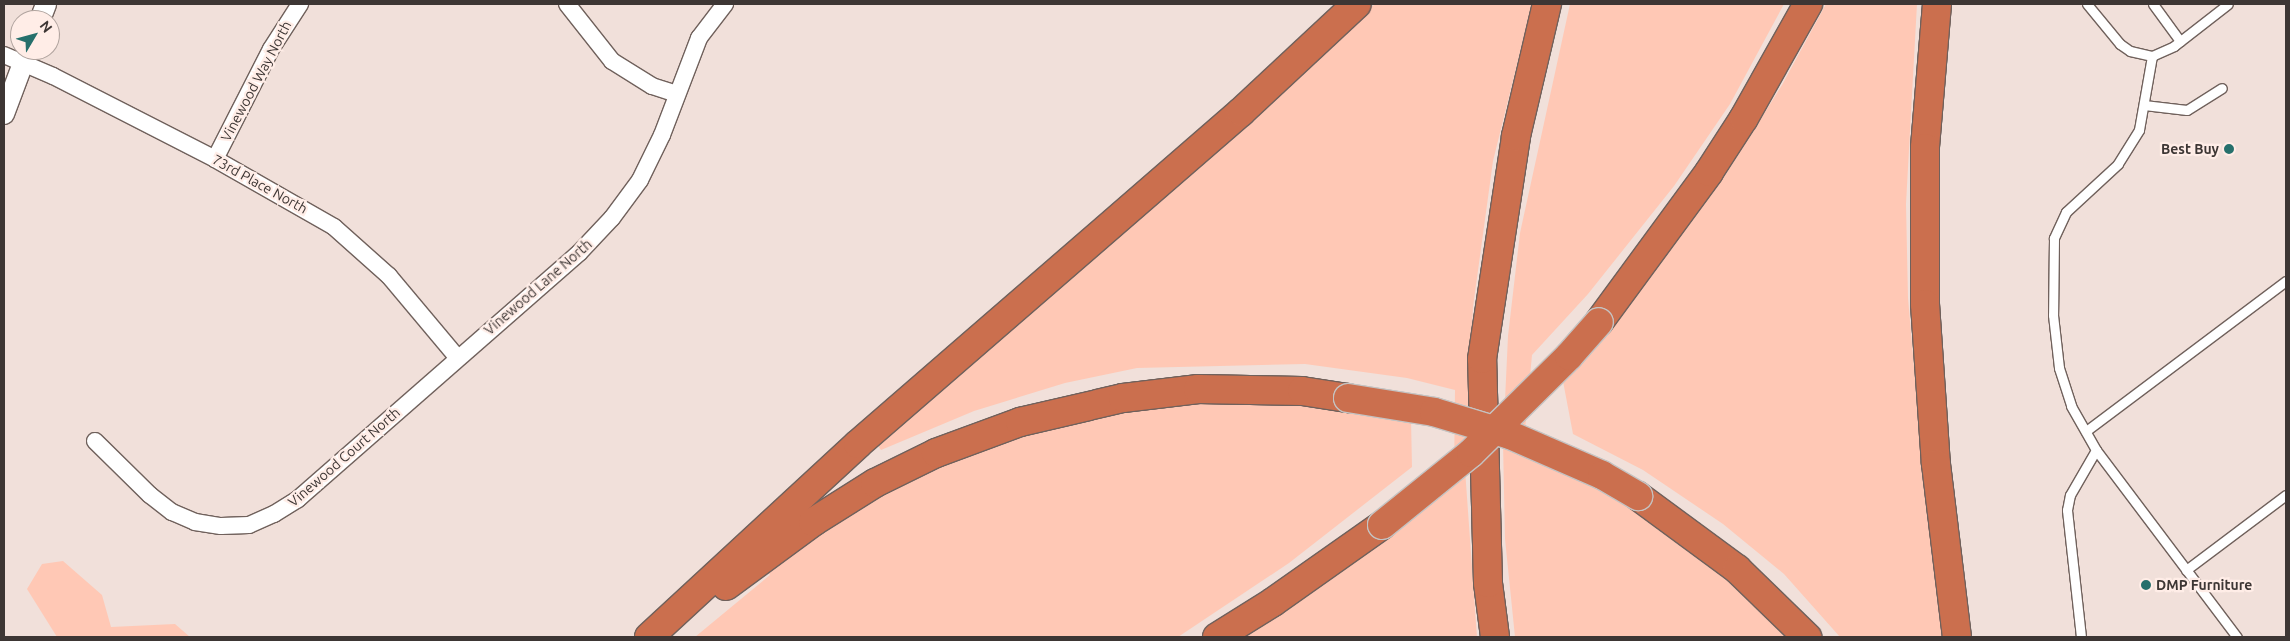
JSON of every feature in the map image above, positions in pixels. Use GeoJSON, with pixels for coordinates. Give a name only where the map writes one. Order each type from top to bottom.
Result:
{"type":"FeatureCollection","features":[{"type":"Feature","properties":{"kind":"highway"},"geometry":{"type":"LineString","coordinates":[[649,637],[858,444],[1241,112],[1357,4]]}},
{"type":"Feature","properties":{"kind":"highway"},"geometry":{"type":"LineString","coordinates":[[1495,637],[1488,583],[1482,359],[1514,144],[1548,4]]}},
{"type":"Feature","properties":{"kind":"highway"},"geometry":{"type":"LineString","coordinates":[[1217,637],[1273,602],[1382,524],[1471,453],[1599,322],[1709,172],[1744,118],[1808,4]]}},
{"type":"Feature","properties":{"kind":"highway"},"geometry":{"type":"LineString","coordinates":[[1937,4],[1925,148],[1925,304],[1935,455],[1957,637]]}},
{"type":"Feature","properties":{"kind":"highway"},"geometry":{"type":"LineString","coordinates":[[656,637],[842,503],[908,465],[992,431],[1084,406],[1198,390],[1302,391],[1434,412],[1510,435],[1602,475],[1638,496],[1737,568],[1807,637]]}},
{"type":"Feature","properties":{"kind":"street","name":"Vinewood Way North"},"geometry":{"type":"LineString","coordinates":[[215,159],[271,49],[300,4]]}},
{"type":"Feature","properties":{"kind":"street"},"geometry":{"type":"LineString","coordinates":[[567,4],[612,61],[652,86],[676,94]]}},
{"type":"Feature","properties":{"kind":"street","name":"Vinewood Lane North"},"geometry":{"type":"LineString","coordinates":[[457,357],[579,253],[612,218],[640,180],[662,135],[676,94],[699,38],[725,4]]}},
{"type":"Feature","properties":{"kind":"street"},"geometry":{"type":"LineString","coordinates":[[4,114],[25,60]]}},
{"type":"Feature","properties":{"kind":"street","name":"73rd Place North"},"geometry":{"type":"LineString","coordinates":[[32,60],[215,159],[334,227],[389,276],[457,357]]}},
{"type":"Feature","properties":{"kind":"street","name":"Vinewood Court North"},"geometry":{"type":"LineString","coordinates":[[95,441],[150,495],[172,512],[195,522],[249,525],[274,514],[298,499],[457,357]]}},
{"type":"Feature","properties":{"kind":"lane"},"geometry":{"type":"LineString","coordinates":[[2087,4],[2120,44],[2130,51],[2152,56],[2180,41],[2228,4]]}},
{"type":"Feature","properties":{"kind":"lane"},"geometry":{"type":"LineString","coordinates":[[2153,4],[2180,41]]}},
{"type":"Feature","properties":{"kind":"lane"},"geometry":{"type":"LineString","coordinates":[[2152,56],[2138,130],[2118,164],[2066,212],[2054,238],[2053,315],[2059,368],[2071,406],[2096,450],[2237,637]]}},
{"type":"Feature","properties":{"kind":"lane"},"geometry":{"type":"LineString","coordinates":[[2144,105],[2187,110],[2222,88]]}},
{"type":"Feature","properties":{"kind":"lane"},"geometry":{"type":"LineString","coordinates":[[2086,431],[2286,281]]}},
{"type":"Feature","properties":{"kind":"lane"},"geometry":{"type":"LineString","coordinates":[[2081,637],[2067,510],[2070,495],[2096,450]]}},
{"type":"Feature","properties":{"kind":"lane"},"geometry":{"type":"LineString","coordinates":[[2186,570],[2286,495]]}},
{"type":"Feature","properties":{"kind":"shaded area"},"geometry":{"type":"Polygon","coordinates":[[[1375,4],[1532,4],[1493,161],[1473,307],[1465,469],[1477,637],[1240,637],[1454,477],[1455,390],[1407,378],[1305,364],[1137,368],[1065,383],[974,411],[881,450],[876,443],[1375,4]]]}},
{"type":"Feature","properties":{"kind":"shaded area"},"geometry":{"type":"Polygon","coordinates":[[[1570,4],[1784,4],[1730,104],[1674,186],[1588,294],[1532,355],[1523,452],[1633,505],[1674,535],[1750,600],[1786,637],[1515,637],[1505,539],[1503,443],[1508,336],[1520,233],[1570,4]]]}},
{"type":"Feature","properties":{"kind":"shaded area"},"geometry":{"type":"Polygon","coordinates":[[[1826,4],[1917,4],[1906,204],[1908,298],[1922,459],[1944,637],[1840,637],[1784,574],[1723,524],[1643,470],[1573,434],[1562,376],[1676,239],[1726,174],[1782,85],[1826,4]]]}},
{"type":"Feature","properties":{"kind":"shaded area"},"geometry":{"type":"Polygon","coordinates":[[[1299,400],[1411,419],[1412,467],[1289,563],[1178,637],[695,637],[770,575],[766,569],[862,502],[949,459],[1038,426],[1154,405],[1299,400]]]}},
{"type":"Feature","properties":{"kind":"shaded area"},"geometry":{"type":"Polygon","coordinates":[[[63,561],[102,595],[111,627],[175,624],[190,637],[57,637],[27,589],[42,564],[63,561]]]}},
{"type":"Feature","properties":{"kind":"place","name":"Best Buy"},"geometry":{"type":"Point","coordinates":[2229,149]}},
{"type":"Feature","properties":{"kind":"place","name":"DMP Furniture"},"geometry":{"type":"Point","coordinates":[2146,585]}}]}
